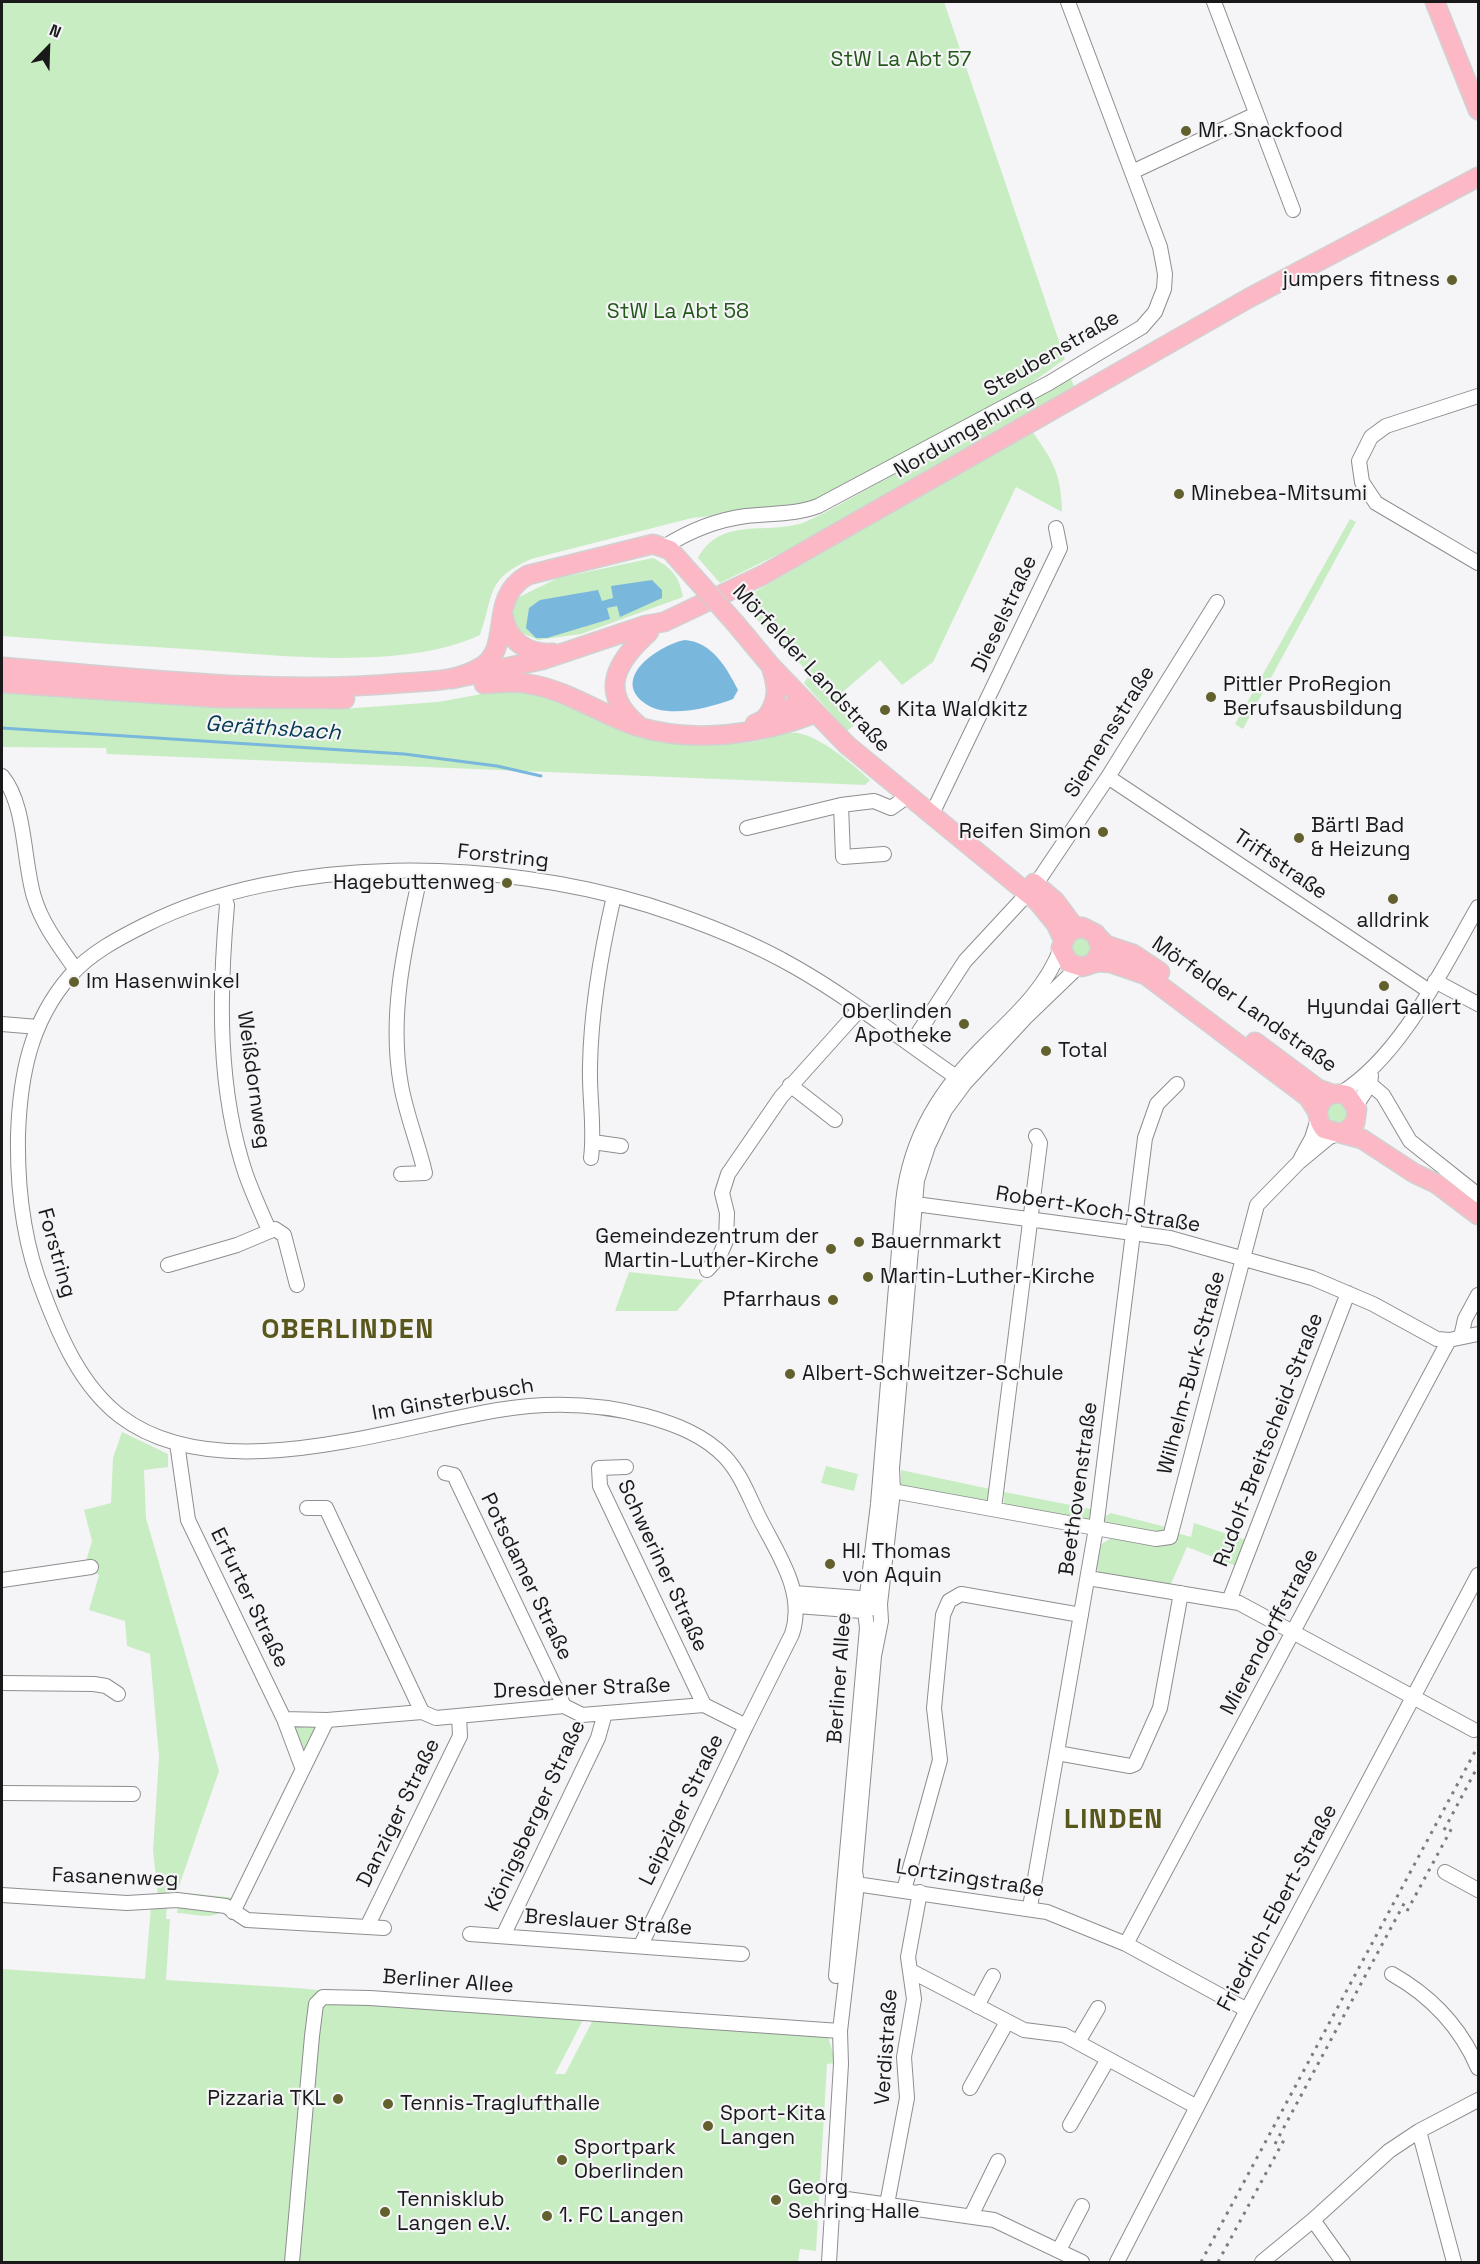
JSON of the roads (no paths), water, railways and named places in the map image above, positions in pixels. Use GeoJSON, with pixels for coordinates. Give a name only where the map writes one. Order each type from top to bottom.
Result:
{"type":"FeatureCollection","features":[{"type":"Feature","properties":{"kind":"main road"},"geometry":{"type":"LineString","coordinates":[[1435,2],[1479,110]]}},
{"type":"Feature","properties":{"kind":"main road","name":"Nordumgehung"},"geometry":{"type":"LineString","coordinates":[[452,679],[508,668],[569,652],[646,625],[664,622],[763,575],[1260,292],[1476,178]]}},
{"type":"Feature","properties":{"kind":"main road"},"geometry":{"type":"LineString","coordinates":[[2,666],[214,684],[356,687],[452,679],[480,668],[492,656],[497,644],[503,603],[514,584],[528,575],[614,555],[646,544],[664,547]]}},
{"type":"Feature","properties":{"kind":"main road","name":"Mörfelder Landstraße"},"geometry":{"type":"LineString","coordinates":[[664,547],[694,577],[770,665],[861,758],[1026,886],[1055,901],[1073,925],[1088,929],[1107,945],[1132,954],[1150,964],[1318,1089],[1352,1099],[1363,1124],[1479,1215]]}},
{"type":"Feature","properties":{"kind":"main road"},"geometry":{"type":"LineString","coordinates":[[503,603],[507,630],[522,647],[545,654],[569,652]]}},
{"type":"Feature","properties":{"kind":"main road"},"geometry":{"type":"LineString","coordinates":[[647,729],[631,719],[618,703],[615,677],[619,664],[628,651],[648,632],[664,622]]}},
{"type":"Feature","properties":{"kind":"main road"},"geometry":{"type":"LineString","coordinates":[[484,684],[573,659],[648,632]]}},
{"type":"Feature","properties":{"kind":"main road"},"geometry":{"type":"LineString","coordinates":[[764,720],[773,708],[777,697],[776,683],[770,665]]}},
{"type":"Feature","properties":{"kind":"main road"},"geometry":{"type":"LineString","coordinates":[[2,683],[217,698],[296,699],[410,695],[484,684],[517,683],[541,686],[647,729],[679,735],[769,728],[816,713]]}},
{"type":"Feature","properties":{"kind":"main road"},"geometry":{"type":"LineString","coordinates":[[726,733],[764,720],[798,704],[816,713]]}},
{"type":"Feature","properties":{"kind":"main road","name":"Mörfelder Landstraße"},"geometry":{"type":"LineString","coordinates":[[1026,886],[1051,916],[1067,962],[1086,965],[1120,965],[1146,975],[1308,1097],[1324,1129],[1362,1139],[1414,1173],[1437,1184]]}},
{"type":"Feature","properties":{"kind":"main road"},"geometry":{"type":"LineString","coordinates":[[1062,943],[1068,932],[1079,927]]}},
{"type":"Feature","properties":{"kind":"main road"},"geometry":{"type":"LineString","coordinates":[[1086,965],[1100,951],[1098,936]]}},
{"type":"Feature","properties":{"kind":"main road","name":"Mörfelder Landstraße"},"geometry":{"type":"LineString","coordinates":[[1318,1115],[1321,1101],[1337,1094]]}},
{"type":"Feature","properties":{"kind":"main road"},"geometry":{"type":"LineString","coordinates":[[1341,1133],[1353,1126],[1357,1110]]}},
{"type":"Feature","properties":{"kind":"street","name":"Steubenstraße"},"geometry":{"type":"LineString","coordinates":[[664,547],[688,532],[735,518],[789,514],[819,506],[1022,398],[1142,327],[1160,303],[1165,274],[1160,248],[1068,2]]}},
{"type":"Feature","properties":{"kind":"street"},"geometry":{"type":"LineString","coordinates":[[1214,2],[1293,210]]}},
{"type":"Feature","properties":{"kind":"street"},"geometry":{"type":"LineString","coordinates":[[1132,172],[1256,114]]}},
{"type":"Feature","properties":{"kind":"street"},"geometry":{"type":"LineString","coordinates":[[1479,396],[1386,426],[1371,437],[1359,461],[1362,482],[1377,503],[1479,562]]}},
{"type":"Feature","properties":{"kind":"street","name":"Dieselstraße"},"geometry":{"type":"LineString","coordinates":[[932,814],[1059,548],[1056,528]]}},
{"type":"Feature","properties":{"kind":"street","name":"Siemensstraße"},"geometry":{"type":"LineString","coordinates":[[911,1044],[965,962],[1008,915],[1026,886],[1108,777],[1217,602]]}},
{"type":"Feature","properties":{"kind":"street"},"geometry":{"type":"LineString","coordinates":[[2,776],[15,797],[37,907],[54,939],[76,970]]}},
{"type":"Feature","properties":{"kind":"street","name":"Triftstraße"},"geometry":{"type":"LineString","coordinates":[[1108,777],[1432,986],[1479,1004]]}},
{"type":"Feature","properties":{"kind":"street"},"geometry":{"type":"LineString","coordinates":[[747,828],[841,805],[874,801],[891,808],[908,796]]}},
{"type":"Feature","properties":{"kind":"street"},"geometry":{"type":"LineString","coordinates":[[841,805],[843,857],[884,854]]}},
{"type":"Feature","properties":{"kind":"street"},"geometry":{"type":"LineString","coordinates":[[401,1174],[425,1173],[401,1086],[397,1051],[401,967],[421,872]]}},
{"type":"Feature","properties":{"kind":"street","name":"Forstring"},"geometry":{"type":"LineString","coordinates":[[84,1377],[64,1340],[42,1289],[27,1243],[21,1210],[18,1151],[21,1083],[28,1053],[38,1027],[52,999],[76,970],[102,950],[168,914],[279,882],[328,874],[421,872],[520,879],[614,896],[674,914],[753,946],[796,967],[960,1079]]}},
{"type":"Feature","properties":{"kind":"street","name":"Weißdornweg"},"geometry":{"type":"LineString","coordinates":[[224,896],[227,905],[221,1017],[226,1071],[242,1161],[269,1230],[275,1229],[284,1235],[297,1286]]}},
{"type":"Feature","properties":{"kind":"street"},"geometry":{"type":"LineString","coordinates":[[591,1158],[593,1142],[590,1098],[592,1023],[601,958],[614,896]]}},
{"type":"Feature","properties":{"kind":"street"},"geometry":{"type":"LineString","coordinates":[[1357,1110],[1371,1078],[1432,986],[1479,907]]}},
{"type":"Feature","properties":{"kind":"street","name":"Berliner Allee"},"geometry":{"type":"LineString","coordinates":[[1002,1036],[1041,987],[1062,943]]}},
{"type":"Feature","properties":{"kind":"street","name":"Berliner Allee"},"geometry":{"type":"LineString","coordinates":[[873,1603],[892,1491],[909,1203],[909,1164],[921,1130],[936,1103],[1002,1036],[1086,965]]}},
{"type":"Feature","properties":{"kind":"street"},"geometry":{"type":"LineString","coordinates":[[707,1270],[718,1257],[727,1234],[723,1185],[747,1144],[790,1085],[860,1009]]}},
{"type":"Feature","properties":{"kind":"street"},"geometry":{"type":"LineString","coordinates":[[2,1024],[38,1027]]}},
{"type":"Feature","properties":{"kind":"street"},"geometry":{"type":"LineString","coordinates":[[1337,1094],[1371,1078]]}},
{"type":"Feature","properties":{"kind":"street"},"geometry":{"type":"LineString","coordinates":[[1371,1078],[1410,1141],[1479,1196]]}},
{"type":"Feature","properties":{"kind":"street","name":"Beethovenstraße"},"geometry":{"type":"LineString","coordinates":[[1030,1907],[1096,1528],[1149,1121],[1158,1104],[1177,1084]]}},
{"type":"Feature","properties":{"kind":"street"},"geometry":{"type":"LineString","coordinates":[[790,1085],[835,1120]]}},
{"type":"Feature","properties":{"kind":"street","name":"Wilhelm-Burk-Straße"},"geometry":{"type":"LineString","coordinates":[[1299,1162],[1312,1138],[1318,1115]]}},
{"type":"Feature","properties":{"kind":"street","name":"Wilhelm-Burk-Straße"},"geometry":{"type":"LineString","coordinates":[[1096,1528],[1156,1539],[1170,1537],[1259,1202],[1299,1162],[1341,1133]]}},
{"type":"Feature","properties":{"kind":"street"},"geometry":{"type":"LineString","coordinates":[[994,1508],[1040,1143],[1036,1136]]}},
{"type":"Feature","properties":{"kind":"street"},"geometry":{"type":"LineString","coordinates":[[593,1142],[621,1146]]}},
{"type":"Feature","properties":{"kind":"street","name":"Berliner Allee"},"geometry":{"type":"LineString","coordinates":[[829,2262],[841,2064],[840,2031],[851,1883],[855,1871],[874,1656],[881,1621],[873,1603],[887,1401],[909,1203]]}},
{"type":"Feature","properties":{"kind":"street","name":"Robert-Koch-Straße"},"geometry":{"type":"LineString","coordinates":[[909,1203],[1170,1238],[1290,1270],[1348,1293],[1429,1335],[1455,1338]]}},
{"type":"Feature","properties":{"kind":"street"},"geometry":{"type":"LineString","coordinates":[[168,1265],[237,1245],[269,1230]]}},
{"type":"Feature","properties":{"kind":"street","name":"Rudolf-Breitscheid-Straße"},"geometry":{"type":"LineString","coordinates":[[1229,1601],[1348,1293]]}},
{"type":"Feature","properties":{"kind":"street","name":"Mierendorffstraße"},"geometry":{"type":"LineString","coordinates":[[1126,1944],[1293,1632],[1479,1295]]}},
{"type":"Feature","properties":{"kind":"street"},"geometry":{"type":"LineString","coordinates":[[1455,1338],[1479,1334]]}},
{"type":"Feature","properties":{"kind":"street","name":"Im Ginsterbusch"},"geometry":{"type":"LineString","coordinates":[[84,1377],[100,1398],[123,1418],[177,1443],[230,1452],[324,1445],[496,1410],[532,1407],[592,1407],[639,1414],[693,1433],[725,1456],[738,1474],[796,1600]]}},
{"type":"Feature","properties":{"kind":"street","name":"Erfurter Straße"},"geometry":{"type":"LineString","coordinates":[[177,1443],[188,1520],[284,1719],[302,1767]]}},
{"type":"Feature","properties":{"kind":"street","name":"Schweriner Straße"},"geometry":{"type":"LineString","coordinates":[[626,1467],[599,1468],[600,1486],[704,1705]]}},
{"type":"Feature","properties":{"kind":"street","name":"Potsdamer Straße"},"geometry":{"type":"LineString","coordinates":[[445,1473],[454,1475],[564,1706]]}},
{"type":"Feature","properties":{"kind":"street"},"geometry":{"type":"LineString","coordinates":[[892,1491],[1096,1528]]}},
{"type":"Feature","properties":{"kind":"street"},"geometry":{"type":"LineString","coordinates":[[307,1508],[326,1508],[422,1712]]}},
{"type":"Feature","properties":{"kind":"street"},"geometry":{"type":"LineString","coordinates":[[2,1580],[92,1567]]}},
{"type":"Feature","properties":{"kind":"street","name":"Friedrich-Ebert-Straße"},"geometry":{"type":"LineString","coordinates":[[1117,2262],[1247,2010],[1479,1575]]}},
{"type":"Feature","properties":{"kind":"street"},"geometry":{"type":"LineString","coordinates":[[1088,1578],[1229,1601],[1293,1632],[1474,1730]]}},
{"type":"Feature","properties":{"kind":"street"},"geometry":{"type":"LineString","coordinates":[[1057,1753],[1130,1766],[1135,1764],[1160,1708],[1181,1593]]}},
{"type":"Feature","properties":{"kind":"street"},"geometry":{"type":"LineString","coordinates":[[904,1890],[940,1760],[934,1708],[943,1615],[946,1606],[953,1596],[961,1594],[1081,1615]]}},
{"type":"Feature","properties":{"kind":"street"},"geometry":{"type":"LineString","coordinates":[[704,1705],[746,1726],[792,1634],[796,1600],[873,1603]]}},
{"type":"Feature","properties":{"kind":"street"},"geometry":{"type":"LineString","coordinates":[[2,1683],[93,1684],[106,1686],[118,1694]]}},
{"type":"Feature","properties":{"kind":"street","name":"Dresdener Straße"},"geometry":{"type":"LineString","coordinates":[[284,1719],[327,1720],[422,1712],[436,1718],[564,1706],[582,1714],[704,1705]]}},
{"type":"Feature","properties":{"kind":"street","name":"Königsberger Straße"},"geometry":{"type":"LineString","coordinates":[[503,1936],[598,1738],[605,1713]]}},
{"type":"Feature","properties":{"kind":"street","name":"Danziger Straße"},"geometry":{"type":"LineString","coordinates":[[367,1927],[460,1736],[459,1716]]}},
{"type":"Feature","properties":{"kind":"street"},"geometry":{"type":"LineString","coordinates":[[230,1909],[327,1720]]}},
{"type":"Feature","properties":{"kind":"street","name":"Leipziger Straße"},"geometry":{"type":"LineString","coordinates":[[641,1945],[746,1726]]}},
{"type":"Feature","properties":{"kind":"street"},"geometry":{"type":"LineString","coordinates":[[2,1793],[133,1794]]}},
{"type":"Feature","properties":{"kind":"street"},"geometry":{"type":"LineString","coordinates":[[1445,1872],[1479,1890]]}},
{"type":"Feature","properties":{"kind":"street","name":"Lortzingstraße"},"geometry":{"type":"LineString","coordinates":[[851,1883],[1030,1907],[1084,1925],[1126,1944],[1247,2010]]}},
{"type":"Feature","properties":{"kind":"street","name":"Verdistraße"},"geometry":{"type":"LineString","coordinates":[[886,2204],[907,2098],[904,2057],[914,1999],[909,1950],[920,1892]]}},
{"type":"Feature","properties":{"kind":"street","name":"Fasanenweg"},"geometry":{"type":"LineString","coordinates":[[2,1894],[127,1903],[177,1900],[230,1909],[247,1920],[384,1928]]}},
{"type":"Feature","properties":{"kind":"street","name":"Breslauer Straße"},"geometry":{"type":"LineString","coordinates":[[470,1934],[742,1954]]}},
{"type":"Feature","properties":{"kind":"street"},"geometry":{"type":"LineString","coordinates":[[911,1971],[1024,2030],[1059,2034],[1078,2042],[1197,2107]]}},
{"type":"Feature","properties":{"kind":"street"},"geometry":{"type":"LineString","coordinates":[[1392,1974],[1416,1989],[1441,2010],[1469,2049],[1479,2068]]}},
{"type":"Feature","properties":{"kind":"street"},"geometry":{"type":"LineString","coordinates":[[977,2006],[993,1976]]}},
{"type":"Feature","properties":{"kind":"street","name":"Berliner Allee"},"geometry":{"type":"LineString","coordinates":[[292,2262],[312,2036],[316,2004],[323,1997],[416,2001],[840,2031]]}},
{"type":"Feature","properties":{"kind":"street"},"geometry":{"type":"LineString","coordinates":[[1078,2042],[1098,2008]]}},
{"type":"Feature","properties":{"kind":"street"},"geometry":{"type":"LineString","coordinates":[[970,2088],[1007,2022]]}},
{"type":"Feature","properties":{"kind":"street"},"geometry":{"type":"LineString","coordinates":[[1070,2126],[1108,2059]]}},
{"type":"Feature","properties":{"kind":"street"},"geometry":{"type":"LineString","coordinates":[[1262,2262],[1313,2220],[1389,2151],[1419,2131],[1479,2100]]}},
{"type":"Feature","properties":{"kind":"street"},"geometry":{"type":"LineString","coordinates":[[1419,2131],[1454,2262]]}},
{"type":"Feature","properties":{"kind":"street"},"geometry":{"type":"LineString","coordinates":[[971,2216],[998,2161]]}},
{"type":"Feature","properties":{"kind":"street"},"geometry":{"type":"LineString","coordinates":[[833,2197],[1002,2222],[1082,2262]]}},
{"type":"Feature","properties":{"kind":"street"},"geometry":{"type":"LineString","coordinates":[[1059,2250],[1082,2206]]}},
{"type":"Feature","properties":{"kind":"street"},"geometry":{"type":"LineString","coordinates":[[1313,2220],[1343,2262]]}},
{"type":"Feature","properties":{"kind":"water"},"geometry":{"type":"Polygon","coordinates":[[[652,580],[662,590],[662,598],[620,617],[617,606],[607,608],[610,619],[547,638],[536,638],[526,628],[529,608],[540,600],[598,590],[602,601],[613,598],[611,586],[652,580]]]}},
{"type":"Feature","properties":{"kind":"water"},"geometry":{"type":"Polygon","coordinates":[[[685,640],[703,646],[718,658],[738,690],[733,699],[687,711],[663,710],[643,702],[635,692],[633,682],[636,672],[653,655],[685,640]]]}},
{"type":"Feature","properties":{"kind":"waterway","name":"Geräthsbach"},"geometry":{"type":"LineString","coordinates":[[2,728],[404,754],[497,766],[541,776]]}},
{"type":"Feature","properties":{"kind":"railway"},"geometry":{"type":"LineString","coordinates":[[1201,2262],[1478,1746]]}},
{"type":"Feature","properties":{"kind":"railway"},"geometry":{"type":"LineString","coordinates":[[1444,1830],[1478,1766]]}},
{"type":"Feature","properties":{"kind":"railway"},"geometry":{"type":"LineString","coordinates":[[1407,1911],[1454,1824]]}},
{"type":"Feature","properties":{"kind":"railway"},"geometry":{"type":"LineString","coordinates":[[1275,2144],[1407,1898]]}},
{"type":"Feature","properties":{"kind":"railway"},"geometry":{"type":"LineString","coordinates":[[1218,2262],[1285,2138]]}},
{"type":"Feature","properties":{"kind":"place","name":"Mr. Snackfood"},"geometry":{"type":"Point","coordinates":[1186,131]}},
{"type":"Feature","properties":{"kind":"place","name":"jumpers fitness"},"geometry":{"type":"Point","coordinates":[1452,280]}},
{"type":"Feature","properties":{"kind":"place","name":"Minebea-Mitsumi"},"geometry":{"type":"Point","coordinates":[1179,494]}},
{"type":"Feature","properties":{"kind":"place","name":"Pittler ProRegion Berufsausbildung"},"geometry":{"type":"Point","coordinates":[1211,697]}},
{"type":"Feature","properties":{"kind":"place","name":"Kita Waldkitz"},"geometry":{"type":"Point","coordinates":[885,710]}},
{"type":"Feature","properties":{"kind":"place","name":"Reifen Simon"},"geometry":{"type":"Point","coordinates":[1103,832]}},
{"type":"Feature","properties":{"kind":"place","name":"Bärtl Bad & Heizung"},"geometry":{"type":"Point","coordinates":[1299,838]}},
{"type":"Feature","properties":{"kind":"place","name":"Hagebuttenweg"},"geometry":{"type":"Point","coordinates":[507,883]}},
{"type":"Feature","properties":{"kind":"place","name":"alldrink"},"geometry":{"type":"Point","coordinates":[1393,899]}},
{"type":"Feature","properties":{"kind":"place","name":"Im Hasenwinkel"},"geometry":{"type":"Point","coordinates":[74,982]}},
{"type":"Feature","properties":{"kind":"place","name":"Hyundai Gallert"},"geometry":{"type":"Point","coordinates":[1384,986]}},
{"type":"Feature","properties":{"kind":"place","name":"Oberlinden Apotheke"},"geometry":{"type":"Point","coordinates":[964,1024]}},
{"type":"Feature","properties":{"kind":"place","name":"Total"},"geometry":{"type":"Point","coordinates":[1046,1051]}},
{"type":"Feature","properties":{"kind":"place","name":"Bauernmarkt"},"geometry":{"type":"Point","coordinates":[859,1242]}},
{"type":"Feature","properties":{"kind":"place","name":"Gemeindezentrum der Martin-Luther-Kirche"},"geometry":{"type":"Point","coordinates":[831,1249]}},
{"type":"Feature","properties":{"kind":"place","name":"Martin-Luther-Kirche"},"geometry":{"type":"Point","coordinates":[868,1277]}},
{"type":"Feature","properties":{"kind":"place","name":"Pfarrhaus"},"geometry":{"type":"Point","coordinates":[833,1300]}},
{"type":"Feature","properties":{"kind":"place","name":"Albert-Schweitzer-Schule"},"geometry":{"type":"Point","coordinates":[790,1374]}},
{"type":"Feature","properties":{"kind":"place","name":"Hl. Thomas von Aquin"},"geometry":{"type":"Point","coordinates":[830,1564]}},
{"type":"Feature","properties":{"kind":"place","name":"Pizzaria TKL"},"geometry":{"type":"Point","coordinates":[338,2099]}},
{"type":"Feature","properties":{"kind":"place","name":"Tennis-Traglufthalle"},"geometry":{"type":"Point","coordinates":[388,2104]}},
{"type":"Feature","properties":{"kind":"place","name":"Sport-Kita Langen"},"geometry":{"type":"Point","coordinates":[708,2126]}},
{"type":"Feature","properties":{"kind":"place","name":"Sportpark Oberlinden"},"geometry":{"type":"Point","coordinates":[562,2160]}},
{"type":"Feature","properties":{"kind":"place","name":"Georg Sehring Halle"},"geometry":{"type":"Point","coordinates":[776,2200]}},
{"type":"Feature","properties":{"kind":"place","name":"Tennisklub Langen e.V."},"geometry":{"type":"Point","coordinates":[385,2212]}},
{"type":"Feature","properties":{"kind":"place","name":"1. FC Langen"},"geometry":{"type":"Point","coordinates":[547,2216]}},
{"type":"Feature","properties":{"kind":"district","name":"OBERLINDEN"},"geometry":{"type":"Point","coordinates":[348,1331]}},
{"type":"Feature","properties":{"kind":"district","name":"LINDEN"},"geometry":{"type":"Point","coordinates":[1114,1821]}},
{"type":"Feature","properties":{"kind":"park label","name":"StW La Abt 57"},"geometry":{"type":"Point","coordinates":[901,60]}},
{"type":"Feature","properties":{"kind":"park label","name":"StW La Abt 58"},"geometry":{"type":"Point","coordinates":[678,312]}}]}
